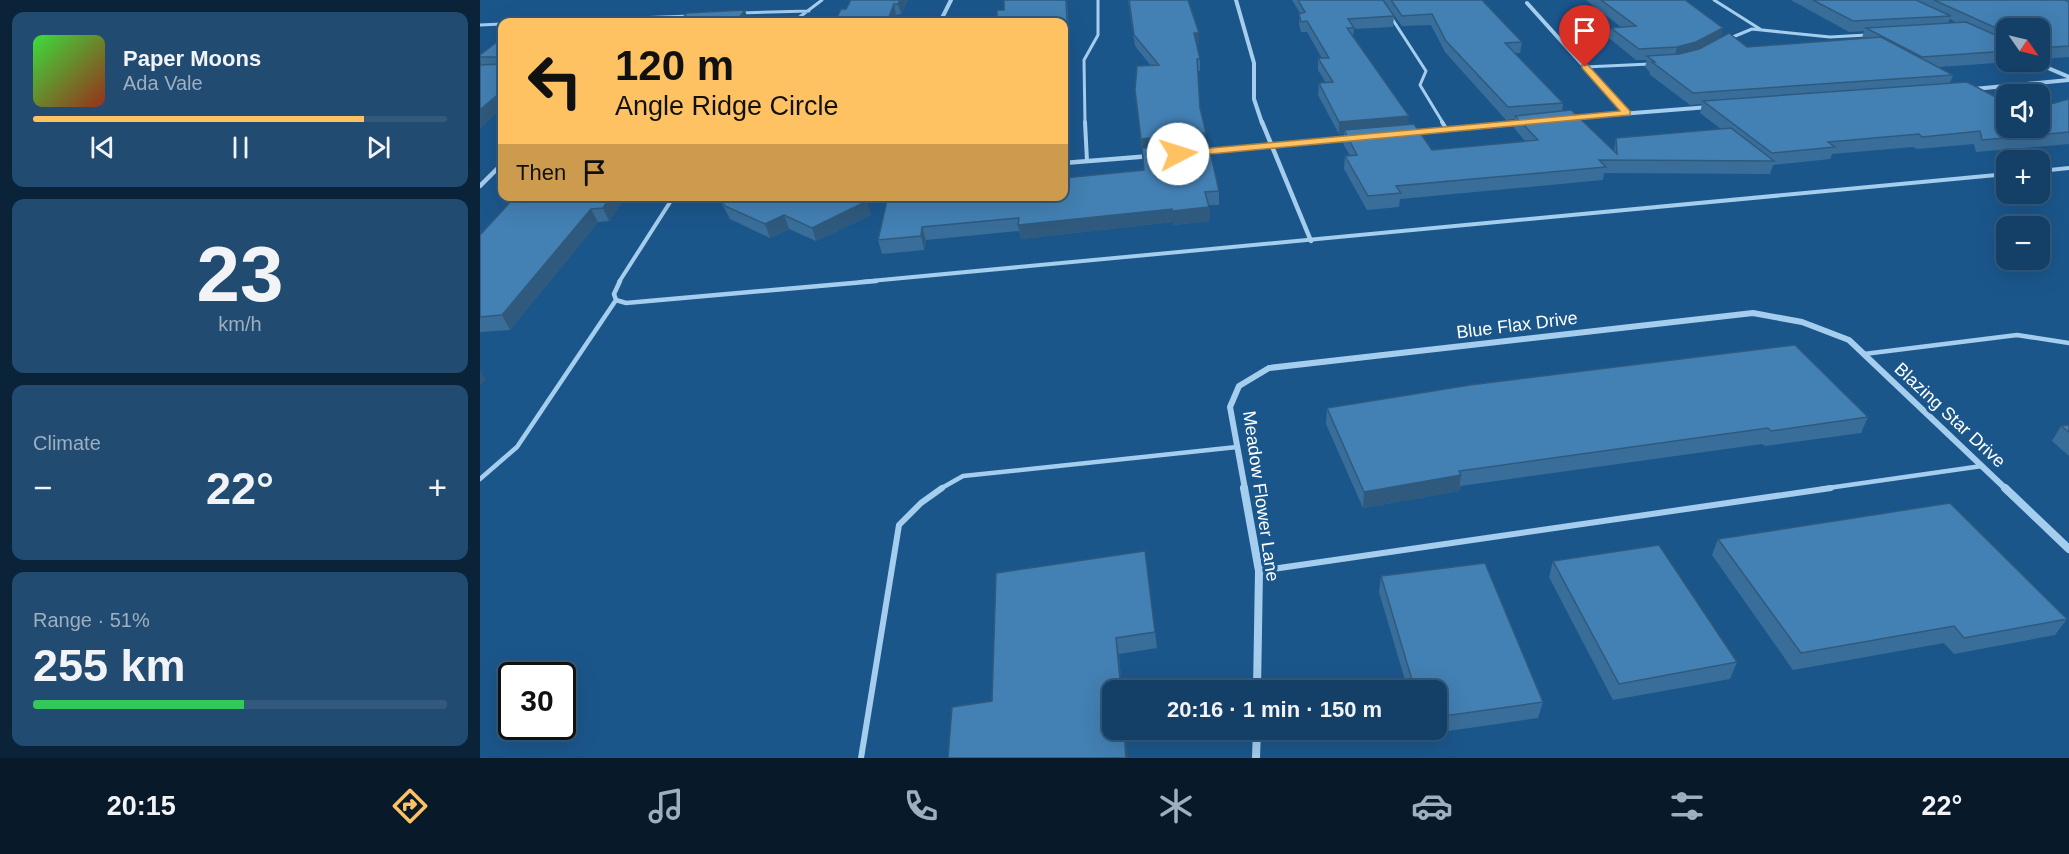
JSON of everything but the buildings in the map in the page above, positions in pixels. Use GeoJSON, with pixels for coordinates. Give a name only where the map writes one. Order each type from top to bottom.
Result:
{"type":"FeatureCollection","features":[{"type":"Feature","properties":{"kind":"street"},"geometry":{"type":"LineString","coordinates":[[942,18],[951,0]]}},
{"type":"Feature","properties":{"kind":"street"},"geometry":{"type":"LineString","coordinates":[[1236,0],[1254,63],[1254,99],[1270,146],[1311,241]]}},
{"type":"Feature","properties":{"kind":"street"},"geometry":{"type":"LineString","coordinates":[[1527,3],[1626,113]]}},
{"type":"Feature","properties":{"kind":"street"},"geometry":{"type":"LineString","coordinates":[[2050,70],[2069,79]]}},
{"type":"Feature","properties":{"kind":"street"},"geometry":{"type":"LineString","coordinates":[[1965,90],[2069,79]]}},
{"type":"Feature","properties":{"kind":"street"},"geometry":{"type":"LineString","coordinates":[[1559,119],[1717,106]]}},
{"type":"Feature","properties":{"kind":"street"},"geometry":{"type":"LineString","coordinates":[[1400,134],[1526,122]]}},
{"type":"Feature","properties":{"kind":"street"},"geometry":{"type":"LineString","coordinates":[[1201,152],[1353,138]]}},
{"type":"Feature","properties":{"kind":"street"},"geometry":{"type":"LineString","coordinates":[[1068,163],[1155,156]]}},
{"type":"Feature","properties":{"kind":"street"},"geometry":{"type":"LineString","coordinates":[[480,186],[498,168]]}},
{"type":"Feature","properties":{"kind":"street","name":"Blue Flax Drive"},"geometry":{"type":"LineString","coordinates":[[1242,382],[1269,368],[1753,313],[1799,320]]}},
{"type":"Feature","properties":{"kind":"street","name":"Blazing Star Drive"},"geometry":{"type":"LineString","coordinates":[[1799,320],[1825,328],[1849,340],[2069,549]]}},
{"type":"Feature","properties":{"kind":"street","name":"Meadow Flower Lane"},"geometry":{"type":"LineString","coordinates":[[1242,382],[1233,391],[1230,407],[1258,571],[1257,680]]}},
{"type":"Feature","properties":{"kind":"street"},"geometry":{"type":"LineString","coordinates":[[1256,758],[1257,740]]}},
{"type":"Feature","properties":{"kind":"lane"},"geometry":{"type":"LineString","coordinates":[[798,18],[822,0]]}},
{"type":"Feature","properties":{"kind":"lane"},"geometry":{"type":"LineString","coordinates":[[1087,161],[1083,92],[1084,60],[1098,35],[1098,0]]}},
{"type":"Feature","properties":{"kind":"lane"},"geometry":{"type":"LineString","coordinates":[[1714,0],[1761,30]]}},
{"type":"Feature","properties":{"kind":"lane"},"geometry":{"type":"LineString","coordinates":[[1386,8],[1426,71],[1420,85],[1447,130]]}},
{"type":"Feature","properties":{"kind":"lane"},"geometry":{"type":"LineString","coordinates":[[739,14],[809,10]]}},
{"type":"Feature","properties":{"kind":"lane"},"geometry":{"type":"LineString","coordinates":[[645,18],[692,16]]}},
{"type":"Feature","properties":{"kind":"lane"},"geometry":{"type":"LineString","coordinates":[[480,25],[498,24]]}},
{"type":"Feature","properties":{"kind":"lane"},"geometry":{"type":"LineString","coordinates":[[1726,41],[1752,29],[1830,37],[1869,35]]}},
{"type":"Feature","properties":{"kind":"lane"},"geometry":{"type":"LineString","coordinates":[[1585,67],[1659,63]]}},
{"type":"Feature","properties":{"kind":"lane"},"geometry":{"type":"LineString","coordinates":[[2050,170],[2069,168]]}},
{"type":"Feature","properties":{"kind":"lane"},"geometry":{"type":"LineString","coordinates":[[616,300],[641,303],[1996,175]]}},
{"type":"Feature","properties":{"kind":"lane"},"geometry":{"type":"LineString","coordinates":[[616,300],[615,288],[671,201]]}},
{"type":"Feature","properties":{"kind":"lane"},"geometry":{"type":"LineString","coordinates":[[480,479],[517,447],[616,300]]}},
{"type":"Feature","properties":{"kind":"lane"},"geometry":{"type":"LineString","coordinates":[[1864,354],[2017,335],[2069,343]]}},
{"type":"Feature","properties":{"kind":"lane"},"geometry":{"type":"LineString","coordinates":[[861,758],[899,525],[916,506],[939,489],[963,476],[1237,447]]}},
{"type":"Feature","properties":{"kind":"lane"},"geometry":{"type":"LineString","coordinates":[[1258,571],[1982,466]]}},
{"type":"Feature","properties":{"kind":"route"},"geometry":{"type":"LineString","coordinates":[[1178,154],[1626,113],[1585,67]]}}]}
